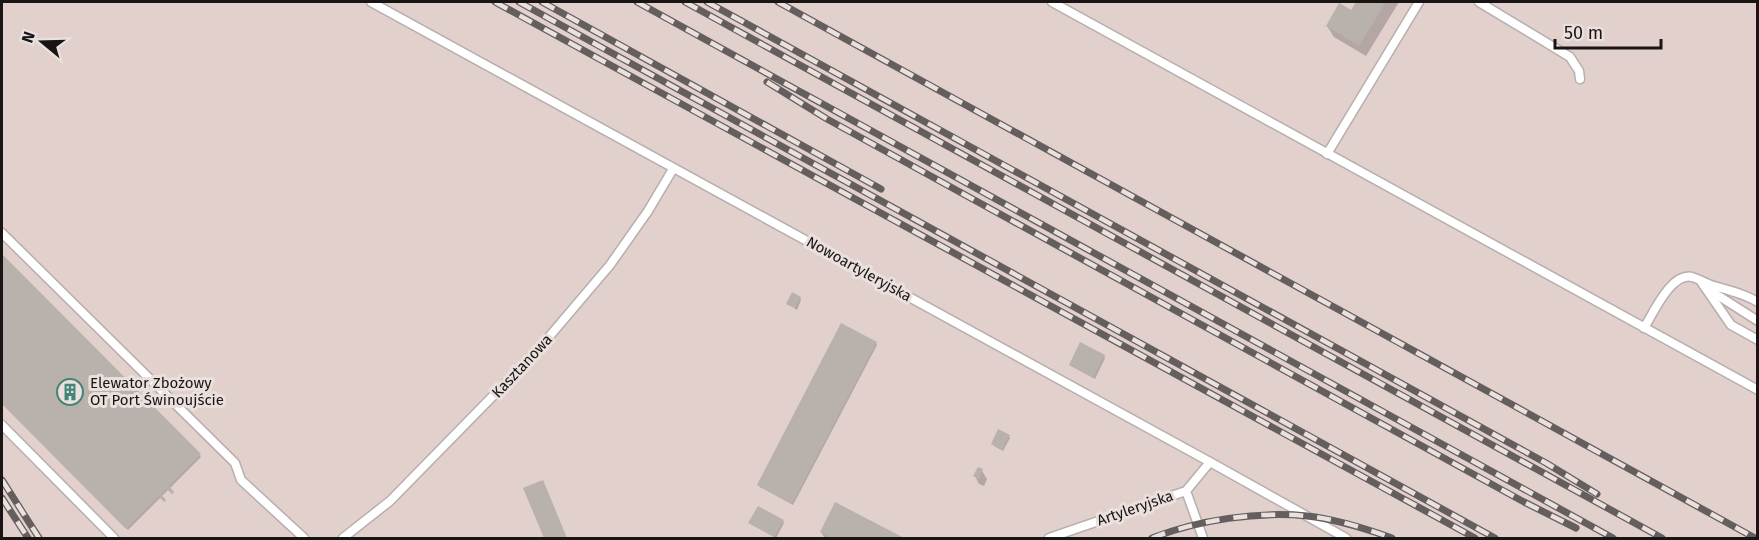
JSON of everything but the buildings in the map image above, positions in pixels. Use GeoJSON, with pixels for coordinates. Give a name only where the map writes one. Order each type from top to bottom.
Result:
{"type":"FeatureCollection","features":[{"type":"Feature","properties":{"kind":"lane","name":"Nowoartyleryjska"},"geometry":{"type":"LineString","coordinates":[[371,2],[1346,538]]}},
{"type":"Feature","properties":{"kind":"lane"},"geometry":{"type":"LineString","coordinates":[[1052,2],[1758,390]]}},
{"type":"Feature","properties":{"kind":"lane"},"geometry":{"type":"LineString","coordinates":[[1327,154],[1419,2]]}},
{"type":"Feature","properties":{"kind":"lane"},"geometry":{"type":"LineString","coordinates":[[1479,2],[1570,57],[1579,71],[1580,79]]}},
{"type":"Feature","properties":{"kind":"lane","name":"Kasztanowa"},"geometry":{"type":"LineString","coordinates":[[343,538],[390,501],[537,351],[610,265],[648,211],[673,169]]}},
{"type":"Feature","properties":{"kind":"lane"},"geometry":{"type":"LineString","coordinates":[[2,233],[235,464],[242,480],[304,538]]}},
{"type":"Feature","properties":{"kind":"lane"},"geometry":{"type":"LineString","coordinates":[[1644,328],[1659,302],[1676,281],[1692,277],[1758,321]]}},
{"type":"Feature","properties":{"kind":"lane"},"geometry":{"type":"LineString","coordinates":[[1702,283],[1747,296],[1758,302]]}},
{"type":"Feature","properties":{"kind":"lane"},"geometry":{"type":"LineString","coordinates":[[1702,283],[1731,325],[1758,340]]}},
{"type":"Feature","properties":{"kind":"lane"},"geometry":{"type":"LineString","coordinates":[[2,425],[114,538]]}},
{"type":"Feature","properties":{"kind":"lane","name":"Artyleryjska"},"geometry":{"type":"LineString","coordinates":[[1048,538],[1186,491],[1210,462]]}},
{"type":"Feature","properties":{"kind":"lane"},"geometry":{"type":"LineString","coordinates":[[1186,491],[1203,538]]}},
{"type":"Feature","properties":{"kind":"shaded area"},"geometry":{"type":"Polygon","coordinates":[[[2,2],[1757,2],[1757,538],[2,538],[2,2]]]}},
{"type":"Feature","properties":{"kind":"railway"},"geometry":{"type":"LineString","coordinates":[[495,2],[1475,538]]}},
{"type":"Feature","properties":{"kind":"railway"},"geometry":{"type":"LineString","coordinates":[[519,2],[1495,538]]}},
{"type":"Feature","properties":{"kind":"railway"},"geometry":{"type":"LineString","coordinates":[[542,2],[881,189]]}},
{"type":"Feature","properties":{"kind":"railway"},"geometry":{"type":"LineString","coordinates":[[637,2],[1613,538]]}},
{"type":"Feature","properties":{"kind":"railway"},"geometry":{"type":"LineString","coordinates":[[685,2],[1662,538]]}},
{"type":"Feature","properties":{"kind":"railway"},"geometry":{"type":"LineString","coordinates":[[707,2],[1546,463],[1597,494]]}},
{"type":"Feature","properties":{"kind":"railway"},"geometry":{"type":"LineString","coordinates":[[778,2],[1755,538]]}},
{"type":"Feature","properties":{"kind":"railway"},"geometry":{"type":"LineString","coordinates":[[767,82],[827,119],[1524,502],[1576,528]]}},
{"type":"Feature","properties":{"kind":"railway"},"geometry":{"type":"LineString","coordinates":[[2,480],[39,538]]}},
{"type":"Feature","properties":{"kind":"railway"},"geometry":{"type":"LineString","coordinates":[[2,498],[28,538]]}},
{"type":"Feature","properties":{"kind":"railway"},"geometry":{"type":"LineString","coordinates":[[1152,538],[1189,526],[1228,518],[1269,515],[1318,517],[1360,527],[1392,538]]}},
{"type":"Feature","properties":{"kind":"place","name":"Elewator Zbożowy OT Port Świnoujście"},"geometry":{"type":"Point","coordinates":[70,392]}}]}
